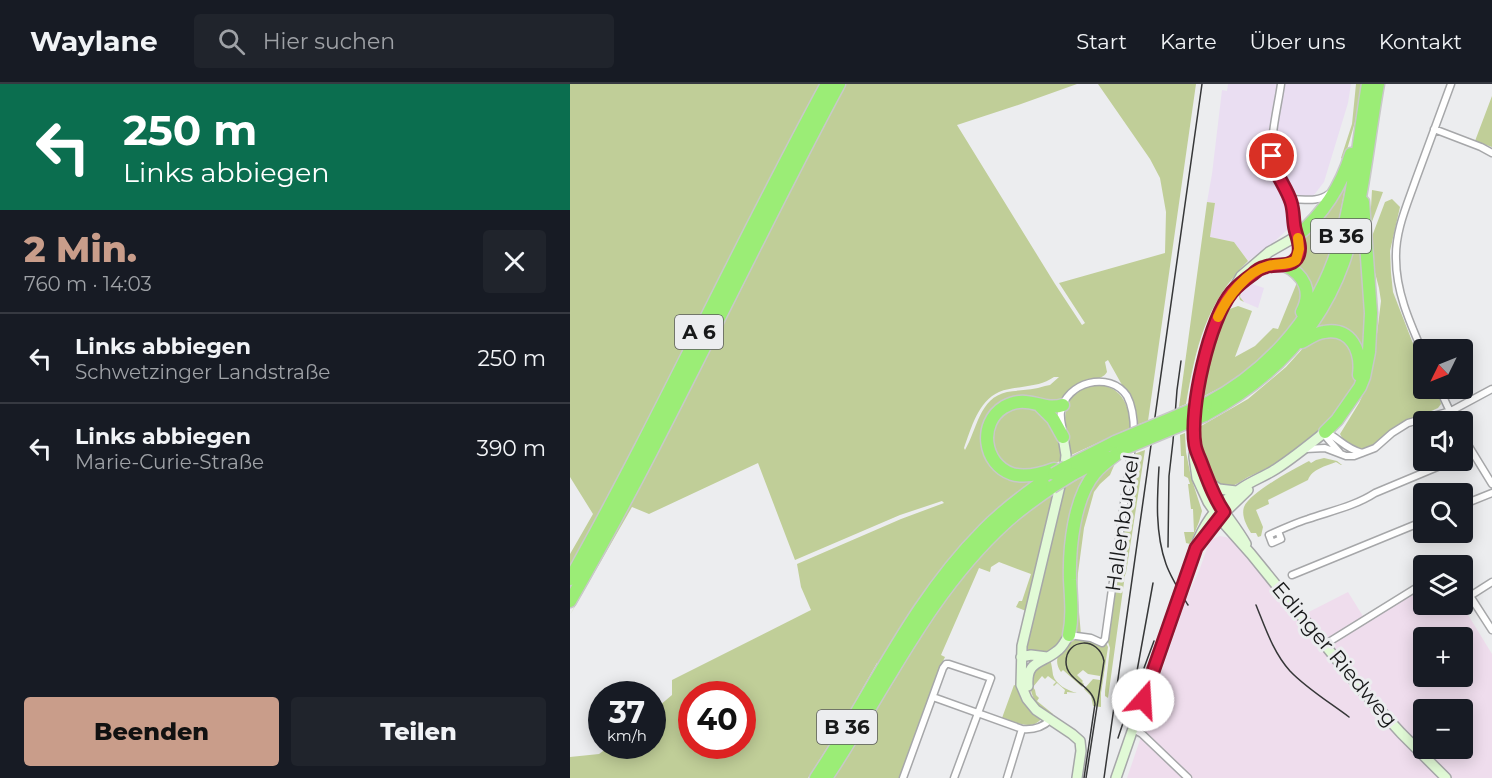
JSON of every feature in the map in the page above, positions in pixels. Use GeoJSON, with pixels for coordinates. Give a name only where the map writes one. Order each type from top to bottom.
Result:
{"type":"FeatureCollection","features":[{"type":"Feature","properties":{"kind":"highway","name":"A 6"},"geometry":{"type":"LineString","coordinates":[[570,579],[827,84]]}},
{"type":"Feature","properties":{"kind":"highway","name":"A 6"},"geometry":{"type":"LineString","coordinates":[[570,601],[639,474],[839,84]]}},
{"type":"Feature","properties":{"kind":"highway","name":"B 36"},"geometry":{"type":"LineString","coordinates":[[1292,342],[1334,261],[1347,212],[1368,84]]}},
{"type":"Feature","properties":{"kind":"highway","name":"B 36"},"geometry":{"type":"LineString","coordinates":[[816,778],[883,676],[939,598],[972,556],[1006,522],[1062,472],[1205,410],[1309,328],[1333,288],[1342,265],[1354,221],[1378,84]]}},
{"type":"Feature","properties":{"kind":"highway"},"geometry":{"type":"LineString","coordinates":[[1292,236],[1320,214],[1327,205],[1343,176],[1362,122]]}},
{"type":"Feature","properties":{"kind":"highway"},"geometry":{"type":"LineString","coordinates":[[1325,432],[1337,420],[1360,387],[1370,352],[1371,326],[1362,179]]}},
{"type":"Feature","properties":{"kind":"highway"},"geometry":{"type":"LineString","coordinates":[[1280,265],[1299,274],[1306,288],[1307,296],[1292,342]]}},
{"type":"Feature","properties":{"kind":"highway"},"geometry":{"type":"LineString","coordinates":[[1292,342],[1325,331],[1337,332],[1349,338],[1356,347],[1360,359],[1359,377],[1353,396]]}},
{"type":"Feature","properties":{"kind":"highway"},"geometry":{"type":"LineString","coordinates":[[1062,472],[1013,474],[997,464],[989,452],[987,432],[996,414],[1011,404],[1023,401],[1053,407],[1063,405]]}},
{"type":"Feature","properties":{"kind":"highway"},"geometry":{"type":"LineString","coordinates":[[1036,403],[1053,419],[1064,437]]}},
{"type":"Feature","properties":{"kind":"highway"},"geometry":{"type":"LineString","coordinates":[[1069,635],[1072,612],[1070,560],[1078,512],[1086,488],[1093,476],[1116,450]]}},
{"type":"Feature","properties":{"kind":"highway","name":"B 36"},"geometry":{"type":"LineString","coordinates":[[826,778],[883,676]]}},
{"type":"Feature","properties":{"kind":"main road"},"geometry":{"type":"LineString","coordinates":[[1217,513],[1208,502],[1194,465],[1196,409],[1204,360],[1220,313],[1241,276],[1292,236],[1299,246],[1295,261],[1266,266],[1255,272],[1233,291]]}},
{"type":"Feature","properties":{"kind":"main road"},"geometry":{"type":"LineString","coordinates":[[1275,248],[1272,256],[1280,265]]}},
{"type":"Feature","properties":{"kind":"main road"},"geometry":{"type":"LineString","coordinates":[[1196,548],[1208,533],[1217,513],[1325,432]]}},
{"type":"Feature","properties":{"kind":"main road"},"geometry":{"type":"LineString","coordinates":[[1064,437],[1065,465],[1026,629],[1021,657],[1021,685],[1027,699],[1036,710],[1080,741],[1082,751],[1078,777]]}},
{"type":"Feature","properties":{"kind":"main road"},"geometry":{"type":"LineString","coordinates":[[1195,446],[1217,513]]}},
{"type":"Feature","properties":{"kind":"main road"},"geometry":{"type":"LineString","coordinates":[[1116,778],[1201,533],[1236,491],[1262,478]]}},
{"type":"Feature","properties":{"kind":"main road"},"geometry":{"type":"LineString","coordinates":[[1207,481],[1219,489],[1236,491]]}},
{"type":"Feature","properties":{"kind":"main road","name":"Edinger Riedweg"},"geometry":{"type":"LineString","coordinates":[[1217,513],[1359,687],[1446,778]]}},
{"type":"Feature","properties":{"kind":"main road","name":"Edinger Riedweg"},"geometry":{"type":"LineString","coordinates":[[1217,513],[1240,532],[1251,554]]}},
{"type":"Feature","properties":{"kind":"main road"},"geometry":{"type":"LineString","coordinates":[[1208,533],[1230,531]]}},
{"type":"Feature","properties":{"kind":"main road"},"geometry":{"type":"LineString","coordinates":[[1028,688],[1029,671],[1042,659],[1060,649],[1069,635]]}},
{"type":"Feature","properties":{"kind":"main road"},"geometry":{"type":"LineString","coordinates":[[1021,657],[1030,661],[1042,659]]}},
{"type":"Feature","properties":{"kind":"main road"},"geometry":{"type":"LineString","coordinates":[[1022,679],[1034,703],[1046,717]]}},
{"type":"Feature","properties":{"kind":"street"},"geometry":{"type":"LineString","coordinates":[[1281,84],[1272,156],[1275,172],[1290,199],[1292,236]]}},
{"type":"Feature","properties":{"kind":"street"},"geometry":{"type":"LineString","coordinates":[[1417,339],[1398,285],[1397,242],[1406,207],[1451,84]]}},
{"type":"Feature","properties":{"kind":"street"},"geometry":{"type":"LineString","coordinates":[[1434,129],[1492,153]]}},
{"type":"Feature","properties":{"kind":"street"},"geometry":{"type":"LineString","coordinates":[[1290,199],[1319,200],[1328,195],[1343,176]]}},
{"type":"Feature","properties":{"kind":"street","name":"Hallenbuckel"},"geometry":{"type":"LineString","coordinates":[[1063,405],[1072,392],[1081,385],[1103,381],[1126,394],[1133,414],[1134,432],[1105,639],[1101,642],[1069,635]]}},
{"type":"Feature","properties":{"kind":"street"},"geometry":{"type":"LineString","coordinates":[[1445,399],[1451,411],[1492,389]]}},
{"type":"Feature","properties":{"kind":"street"},"geometry":{"type":"LineString","coordinates":[[1063,405],[1061,417],[1064,437]]}},
{"type":"Feature","properties":{"kind":"street"},"geometry":{"type":"LineString","coordinates":[[1337,420],[1337,434],[1343,444]]}},
{"type":"Feature","properties":{"kind":"street"},"geometry":{"type":"LineString","coordinates":[[1304,449],[1324,448],[1346,456],[1354,456],[1375,448],[1392,433],[1413,422]]}},
{"type":"Feature","properties":{"kind":"street"},"geometry":{"type":"LineString","coordinates":[[1325,432],[1348,449],[1362,453]]}},
{"type":"Feature","properties":{"kind":"street"},"geometry":{"type":"LineString","coordinates":[[1325,432],[1327,438],[1341,453]]}},
{"type":"Feature","properties":{"kind":"street"},"geometry":{"type":"LineString","coordinates":[[1473,453],[1492,484]]}},
{"type":"Feature","properties":{"kind":"street"},"geometry":{"type":"LineString","coordinates":[[1278,531],[1367,498],[1428,471]]}},
{"type":"Feature","properties":{"kind":"street"},"geometry":{"type":"LineString","coordinates":[[1473,501],[1492,493]]}},
{"type":"Feature","properties":{"kind":"street"},"geometry":{"type":"LineString","coordinates":[[1293,575],[1413,526]]}},
{"type":"Feature","properties":{"kind":"street"},"geometry":{"type":"LineString","coordinates":[[1492,582],[1470,596],[1492,630]]}},
{"type":"Feature","properties":{"kind":"street"},"geometry":{"type":"LineString","coordinates":[[1324,645],[1413,590]]}},
{"type":"Feature","properties":{"kind":"street"},"geometry":{"type":"LineString","coordinates":[[903,778],[946,664],[991,678],[954,778]]}},
{"type":"Feature","properties":{"kind":"street"},"geometry":{"type":"LineString","coordinates":[[933,697],[1022,729],[1032,730],[1044,725],[1046,717]]}},
{"type":"Feature","properties":{"kind":"street"},"geometry":{"type":"LineString","coordinates":[[1006,778],[1022,729]]}},
{"type":"Feature","properties":{"kind":"street"},"geometry":{"type":"LineString","coordinates":[[1133,729],[1142,734],[1188,778]]}},
{"type":"Feature","properties":{"kind":"shaded area"},"geometry":{"type":"Polygon","coordinates":[[[1228,84],[1351,84],[1348,103],[1324,182],[1314,195],[1305,197],[1296,193],[1285,201],[1288,229],[1248,261],[1234,242],[1209,237],[1215,203],[1207,202],[1222,90],[1227,91],[1228,84]]]}},
{"type":"Feature","properties":{"kind":"shaded area"},"geometry":{"type":"Polygon","coordinates":[[[1249,283],[1264,288],[1258,308],[1244,302],[1240,297],[1242,289],[1249,283]]]}},
{"type":"Feature","properties":{"kind":"shaded area"},"geometry":{"type":"Polygon","coordinates":[[[1220,536],[1230,538],[1297,618],[1348,592],[1366,621],[1413,595],[1413,615],[1468,615],[1492,654],[1492,778],[1127,778],[1187,597],[1210,540],[1220,536]]]}},
{"type":"Feature","properties":{"kind":"green space"},"geometry":{"type":"Polygon","coordinates":[[[570,84],[820,84],[570,567],[570,554],[593,514],[570,477],[570,84]]]}},
{"type":"Feature","properties":{"kind":"green space"},"geometry":{"type":"Polygon","coordinates":[[[846,84],[1077,84],[957,125],[1082,325],[1085,323],[1059,283],[1165,253],[1166,212],[1160,178],[1150,159],[1098,84],[1196,84],[1148,421],[1136,425],[1131,401],[1108,360],[1105,362],[1107,372],[1104,375],[1098,379],[1077,384],[1060,402],[992,412],[988,459],[1035,480],[985,521],[937,575],[877,663],[808,778],[570,778],[570,757],[588,755],[588,759],[666,759],[666,700],[672,695],[672,680],[811,610],[801,587],[797,564],[944,503],[942,501],[900,515],[795,560],[758,463],[649,514],[632,507],[570,615],[846,84]],[[1059,377],[1035,385],[1004,390],[992,396],[976,416],[965,450],[980,416],[990,401],[1007,392],[1050,385],[1059,377]]]}},
{"type":"Feature","properties":{"kind":"green space"},"geometry":{"type":"Polygon","coordinates":[[[1356,84],[1362,84],[1355,122],[1344,160],[1341,158],[1352,124],[1356,84]]]}},
{"type":"Feature","properties":{"kind":"green space"},"geometry":{"type":"Polygon","coordinates":[[[1492,96],[1492,147],[1475,141],[1492,96]]]}},
{"type":"Feature","properties":{"kind":"green space"},"geometry":{"type":"Polygon","coordinates":[[[1347,176],[1330,252],[1311,295],[1291,265],[1299,237],[1347,176]]]}},
{"type":"Feature","properties":{"kind":"green space"},"geometry":{"type":"Polygon","coordinates":[[[1372,190],[1383,192],[1370,227],[1370,224],[1372,190]]]}},
{"type":"Feature","properties":{"kind":"green space"},"geometry":{"type":"Polygon","coordinates":[[[1392,199],[1400,207],[1390,251],[1391,273],[1393,292],[1413,343],[1413,399],[1440,399],[1441,404],[1430,411],[1413,411],[1413,418],[1398,425],[1372,446],[1363,449],[1353,447],[1340,434],[1367,386],[1375,350],[1381,301],[1374,269],[1371,239],[1385,202],[1392,199]]]}},
{"type":"Feature","properties":{"kind":"green space"},"geometry":{"type":"Polygon","coordinates":[[[1207,202],[1215,203],[1210,237],[1234,242],[1248,261],[1233,277],[1212,310],[1199,345],[1186,404],[1179,407],[1207,202]]]}},
{"type":"Feature","properties":{"kind":"green space"},"geometry":{"type":"Polygon","coordinates":[[[1359,227],[1366,298],[1364,352],[1356,338],[1316,328],[1331,303],[1359,227]]]}},
{"type":"Feature","properties":{"kind":"green space"},"geometry":{"type":"Polygon","coordinates":[[[1275,267],[1292,272],[1301,282],[1304,301],[1296,318],[1275,344],[1250,368],[1237,378],[1202,397],[1215,342],[1227,310],[1238,306],[1252,311],[1235,357],[1255,346],[1273,328],[1278,329],[1298,280],[1293,275],[1281,269],[1269,270],[1257,276],[1244,288],[1240,297],[1244,302],[1240,300],[1239,294],[1250,278],[1275,267]]]}},
{"type":"Feature","properties":{"kind":"green space"},"geometry":{"type":"Polygon","coordinates":[[[1323,333],[1345,338],[1358,363],[1355,382],[1348,398],[1324,427],[1293,452],[1228,488],[1214,483],[1205,465],[1201,426],[1248,399],[1286,367],[1305,346],[1323,333]]]}},
{"type":"Feature","properties":{"kind":"green space"},"geometry":{"type":"Polygon","coordinates":[[[1093,385],[1110,388],[1122,397],[1132,427],[1069,456],[1065,423],[1068,404],[1073,396],[1093,385]]]}},
{"type":"Feature","properties":{"kind":"green space"},"geometry":{"type":"Polygon","coordinates":[[[1018,406],[1040,409],[1058,431],[1062,460],[1031,471],[1021,471],[1011,468],[997,457],[991,440],[995,423],[1003,413],[1018,406]]]}},
{"type":"Feature","properties":{"kind":"green space"},"geometry":{"type":"Polygon","coordinates":[[[1185,433],[1191,477],[1202,511],[1190,544],[1186,543],[1184,532],[1194,532],[1193,509],[1191,509],[1188,484],[1190,484],[1188,478],[1184,476],[1184,456],[1181,456],[1180,435],[1185,433]]]}},
{"type":"Feature","properties":{"kind":"green space"},"geometry":{"type":"Polygon","coordinates":[[[1145,450],[1108,698],[1105,696],[1110,648],[1107,639],[1134,454],[1145,450]]]}},
{"type":"Feature","properties":{"kind":"green space"},"geometry":{"type":"Polygon","coordinates":[[[1324,458],[1337,461],[1342,465],[1336,462],[1320,468],[1308,480],[1268,500],[1269,504],[1256,510],[1263,527],[1261,536],[1258,537],[1256,533],[1251,533],[1243,514],[1248,501],[1263,488],[1293,469],[1309,461],[1311,463],[1324,458]]]}},
{"type":"Feature","properties":{"kind":"green space"},"geometry":{"type":"Polygon","coordinates":[[[1116,461],[1110,475],[1094,492],[1084,528],[1077,589],[1081,635],[1073,633],[1072,585],[1078,522],[1091,483],[1116,461]]]}},
{"type":"Feature","properties":{"kind":"green space"},"geometry":{"type":"Polygon","coordinates":[[[1089,471],[1080,489],[1070,620],[1055,649],[1045,654],[1025,653],[1064,488],[1089,471]]]}},
{"type":"Feature","properties":{"kind":"green space"},"geometry":{"type":"Polygon","coordinates":[[[1056,493],[1026,611],[1016,607],[1019,601],[1022,601],[1031,574],[999,562],[991,567],[990,572],[979,568],[941,655],[945,657],[902,778],[834,778],[912,651],[960,582],[977,561],[1014,524],[1056,493]]]}},
{"type":"Feature","properties":{"kind":"green space"},"geometry":{"type":"Polygon","coordinates":[[[1074,638],[1102,645],[1106,643],[1108,647],[1101,707],[1093,706],[1091,696],[1084,689],[1093,679],[1100,680],[1100,676],[1088,674],[1083,670],[1077,675],[1083,681],[1082,687],[1063,670],[1061,672],[1058,667],[1059,653],[1074,638]]]}},
{"type":"Feature","properties":{"kind":"green space"},"geometry":{"type":"Polygon","coordinates":[[[1050,660],[1056,681],[1066,689],[1077,693],[1064,694],[1065,690],[1057,683],[1053,685],[1056,682],[1048,676],[1045,679],[1042,676],[1033,687],[1039,698],[1037,701],[1053,714],[1051,715],[1045,710],[1044,712],[1036,702],[1031,684],[1032,671],[1050,660]]]}},
{"type":"Feature","properties":{"kind":"green space"},"geometry":{"type":"Polygon","coordinates":[[[1014,685],[1019,687],[1031,709],[1041,719],[1037,723],[1028,725],[1002,718],[1014,685]]]}},
{"type":"Feature","properties":{"kind":"tram line"},"geometry":{"type":"LineString","coordinates":[[1084,778],[1095,704],[1090,692],[1070,674],[1066,662],[1071,648],[1083,643],[1096,647],[1104,661],[1086,778]]}},
{"type":"Feature","properties":{"kind":"railway"},"geometry":{"type":"LineString","coordinates":[[1104,778],[1202,84]]}},
{"type":"Feature","properties":{"kind":"railway"},"geometry":{"type":"LineString","coordinates":[[1168,547],[1169,476],[1181,361]]}},
{"type":"Feature","properties":{"kind":"railway"},"geometry":{"type":"LineString","coordinates":[[1159,467],[1158,516],[1162,552],[1170,574],[1188,605]]}},
{"type":"Feature","properties":{"kind":"railway"},"geometry":{"type":"LineString","coordinates":[[1118,738],[1133,693],[1153,583]]}},
{"type":"Feature","properties":{"kind":"railway"},"geometry":{"type":"LineString","coordinates":[[1256,605],[1274,648],[1284,664],[1310,689],[1349,717]]}},
{"type":"Feature","properties":{"kind":"railway"},"geometry":{"type":"LineString","coordinates":[[1144,668],[1154,641]]}},
{"type":"Feature","properties":{"kind":"slow traffic"},"geometry":{"type":"LineString","coordinates":[[1218,317],[1233,291],[1255,272],[1266,266],[1284,265],[1296,260],[1299,249],[1298,238]]}},
{"type":"Feature","properties":{"kind":"route"},"geometry":{"type":"LineString","coordinates":[[1143,700],[1196,548],[1224,512],[1207,481],[1195,446],[1194,431],[1198,391],[1212,333],[1233,291],[1255,272],[1266,266],[1284,265],[1296,260],[1299,252],[1292,204],[1275,172],[1272,156]]}}]}
